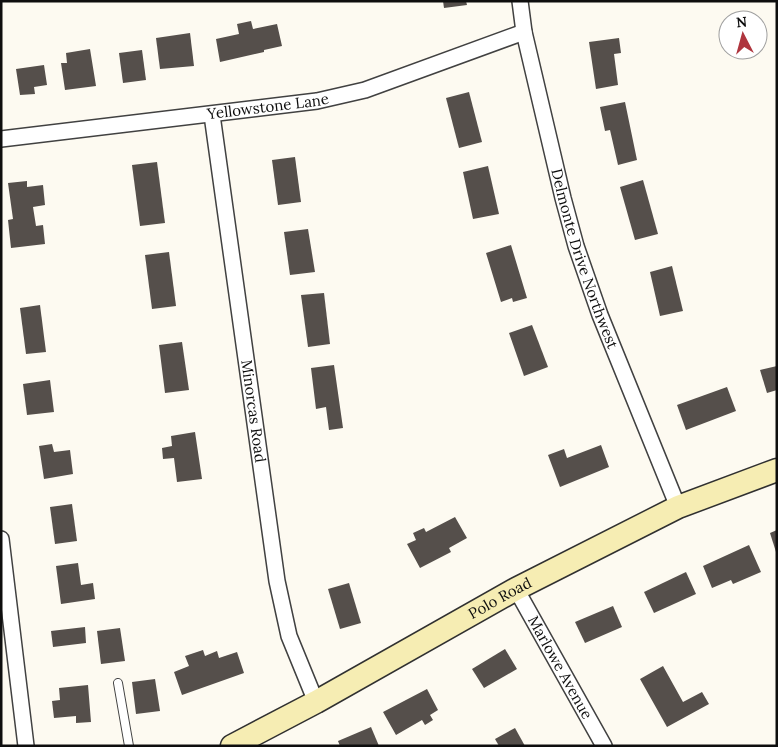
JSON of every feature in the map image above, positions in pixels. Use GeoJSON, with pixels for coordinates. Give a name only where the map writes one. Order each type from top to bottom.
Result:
{"type":"FeatureCollection","features":[{"type":"Feature","properties":{"kind":"main road","name":"Polo Road"},"geometry":{"type":"LineString","coordinates":[[232,746],[316,702],[516,589],[678,507],[777,470]]}},
{"type":"Feature","properties":{"kind":"street","name":"Delmonte Drive Northwest"},"geometry":{"type":"LineString","coordinates":[[520,1],[524,32],[562,198],[576,246],[600,315],[678,507]]}},
{"type":"Feature","properties":{"kind":"street","name":"Yellowstone Lane"},"geometry":{"type":"LineString","coordinates":[[1,139],[317,101],[365,90],[524,32]]}},
{"type":"Feature","properties":{"kind":"street","name":"Minorcas Road"},"geometry":{"type":"LineString","coordinates":[[212,115],[277,581],[289,636],[316,702]]}},
{"type":"Feature","properties":{"kind":"street"},"geometry":{"type":"LineString","coordinates":[[1,539],[26,746]]}},
{"type":"Feature","properties":{"kind":"street","name":"Marlowe Avenue"},"geometry":{"type":"LineString","coordinates":[[516,589],[604,746]]}},
{"type":"Feature","properties":{"kind":"lane"},"geometry":{"type":"LineString","coordinates":[[118,683],[129,746]]}},
{"type":"Feature","properties":{"kind":"building"},"geometry":{"type":"Polygon","coordinates":[[[443,1],[466,1],[467,5],[444,8],[443,1]]]}},
{"type":"Feature","properties":{"kind":"building"},"geometry":{"type":"Polygon","coordinates":[[[251,21],[253,29],[277,24],[282,46],[220,62],[216,39],[239,34],[237,24],[251,21]]]}},
{"type":"Feature","properties":{"kind":"building"},"geometry":{"type":"Polygon","coordinates":[[[190,33],[194,66],[160,69],[156,38],[190,33]]]}},
{"type":"Feature","properties":{"kind":"building"},"geometry":{"type":"Polygon","coordinates":[[[619,38],[621,53],[614,54],[618,85],[596,89],[589,42],[619,38]]]}},
{"type":"Feature","properties":{"kind":"building"},"geometry":{"type":"Polygon","coordinates":[[[90,49],[96,86],[65,90],[61,63],[67,63],[66,53],[90,49]]]}},
{"type":"Feature","properties":{"kind":"building"},"geometry":{"type":"Polygon","coordinates":[[[142,50],[146,80],[123,83],[119,53],[142,50]]]}},
{"type":"Feature","properties":{"kind":"building"},"geometry":{"type":"Polygon","coordinates":[[[44,65],[47,85],[34,87],[35,94],[20,95],[16,69],[44,65]]]}},
{"type":"Feature","properties":{"kind":"building"},"geometry":{"type":"Polygon","coordinates":[[[469,92],[482,142],[459,148],[446,98],[469,92]]]}},
{"type":"Feature","properties":{"kind":"building"},"geometry":{"type":"Polygon","coordinates":[[[625,102],[637,160],[618,165],[610,130],[605,131],[600,107],[625,102]]]}},
{"type":"Feature","properties":{"kind":"building"},"geometry":{"type":"Polygon","coordinates":[[[295,157],[301,202],[278,205],[272,160],[295,157]]]}},
{"type":"Feature","properties":{"kind":"building"},"geometry":{"type":"Polygon","coordinates":[[[157,162],[165,223],[140,226],[132,165],[157,162]]]}},
{"type":"Feature","properties":{"kind":"building"},"geometry":{"type":"Polygon","coordinates":[[[488,166],[499,214],[473,219],[463,172],[488,166]]]}},
{"type":"Feature","properties":{"kind":"building"},"geometry":{"type":"Polygon","coordinates":[[[643,180],[658,234],[635,240],[620,187],[643,180]]]}},
{"type":"Feature","properties":{"kind":"building"},"geometry":{"type":"Polygon","coordinates":[[[27,181],[27,187],[43,185],[45,205],[33,207],[36,226],[43,225],[45,244],[11,248],[8,220],[13,219],[8,183],[27,181]]]}},
{"type":"Feature","properties":{"kind":"building"},"geometry":{"type":"Polygon","coordinates":[[[308,229],[315,272],[290,275],[284,232],[308,229]]]}},
{"type":"Feature","properties":{"kind":"building"},"geometry":{"type":"Polygon","coordinates":[[[511,245],[527,298],[513,302],[512,298],[501,302],[486,253],[511,245]]]}},
{"type":"Feature","properties":{"kind":"building"},"geometry":{"type":"Polygon","coordinates":[[[169,252],[176,306],[152,309],[145,255],[169,252]]]}},
{"type":"Feature","properties":{"kind":"building"},"geometry":{"type":"Polygon","coordinates":[[[672,266],[683,311],[660,316],[650,272],[672,266]]]}},
{"type":"Feature","properties":{"kind":"building"},"geometry":{"type":"Polygon","coordinates":[[[324,293],[330,344],[308,347],[301,295],[324,293]]]}},
{"type":"Feature","properties":{"kind":"building"},"geometry":{"type":"Polygon","coordinates":[[[40,305],[46,352],[26,354],[20,308],[40,305]]]}},
{"type":"Feature","properties":{"kind":"building"},"geometry":{"type":"Polygon","coordinates":[[[532,325],[548,367],[524,376],[509,333],[532,325]]]}},
{"type":"Feature","properties":{"kind":"building"},"geometry":{"type":"Polygon","coordinates":[[[182,342],[189,390],[165,393],[159,345],[182,342]]]}},
{"type":"Feature","properties":{"kind":"building"},"geometry":{"type":"Polygon","coordinates":[[[334,365],[343,428],[329,430],[326,407],[316,409],[311,368],[334,365]]]}},
{"type":"Feature","properties":{"kind":"building"},"geometry":{"type":"Polygon","coordinates":[[[777,366],[777,390],[767,393],[760,370],[777,366]]]}},
{"type":"Feature","properties":{"kind":"building"},"geometry":{"type":"Polygon","coordinates":[[[50,380],[54,412],[27,415],[23,384],[50,380]]]}},
{"type":"Feature","properties":{"kind":"building"},"geometry":{"type":"Polygon","coordinates":[[[727,387],[736,411],[686,430],[677,405],[727,387]]]}},
{"type":"Feature","properties":{"kind":"building"},"geometry":{"type":"Polygon","coordinates":[[[195,432],[202,479],[177,482],[174,458],[163,459],[162,448],[172,446],[171,436],[195,432]]]}},
{"type":"Feature","properties":{"kind":"building"},"geometry":{"type":"Polygon","coordinates":[[[52,444],[54,452],[70,450],[73,474],[44,479],[39,446],[52,444]]]}},
{"type":"Feature","properties":{"kind":"building"},"geometry":{"type":"Polygon","coordinates":[[[601,445],[609,467],[560,487],[548,455],[564,449],[567,458],[601,445]]]}},
{"type":"Feature","properties":{"kind":"building"},"geometry":{"type":"Polygon","coordinates":[[[72,504],[77,541],[55,544],[50,507],[72,504]]]}},
{"type":"Feature","properties":{"kind":"building"},"geometry":{"type":"Polygon","coordinates":[[[455,517],[467,538],[449,548],[451,552],[420,568],[407,544],[416,540],[413,533],[424,528],[426,532],[455,517]]]}},
{"type":"Feature","properties":{"kind":"building"},"geometry":{"type":"Polygon","coordinates":[[[777,530],[777,552],[776,552],[770,533],[777,530]]]}},
{"type":"Feature","properties":{"kind":"building"},"geometry":{"type":"Polygon","coordinates":[[[749,545],[761,572],[733,584],[731,580],[712,588],[703,566],[749,545]]]}},
{"type":"Feature","properties":{"kind":"building"},"geometry":{"type":"Polygon","coordinates":[[[78,563],[81,585],[93,583],[95,599],[61,604],[56,566],[78,563]]]}},
{"type":"Feature","properties":{"kind":"building"},"geometry":{"type":"Polygon","coordinates":[[[686,572],[696,594],[654,613],[644,592],[686,572]]]}},
{"type":"Feature","properties":{"kind":"building"},"geometry":{"type":"Polygon","coordinates":[[[349,583],[361,623],[340,629],[328,589],[349,583]]]}},
{"type":"Feature","properties":{"kind":"building"},"geometry":{"type":"Polygon","coordinates":[[[613,606],[622,627],[585,643],[575,622],[613,606]]]}},
{"type":"Feature","properties":{"kind":"building"},"geometry":{"type":"Polygon","coordinates":[[[85,627],[86,643],[53,647],[51,631],[85,627]]]}},
{"type":"Feature","properties":{"kind":"building"},"geometry":{"type":"Polygon","coordinates":[[[120,628],[125,661],[101,664],[97,631],[120,628]]]}},
{"type":"Feature","properties":{"kind":"building"},"geometry":{"type":"Polygon","coordinates":[[[505,649],[517,669],[484,688],[472,669],[505,649]]]}},
{"type":"Feature","properties":{"kind":"building"},"geometry":{"type":"Polygon","coordinates":[[[203,650],[205,656],[217,651],[219,658],[237,652],[244,673],[182,695],[174,672],[189,666],[185,656],[203,650]]]}},
{"type":"Feature","properties":{"kind":"building"},"geometry":{"type":"Polygon","coordinates":[[[663,666],[683,702],[702,692],[709,704],[667,727],[640,679],[663,666]]]}},
{"type":"Feature","properties":{"kind":"building"},"geometry":{"type":"Polygon","coordinates":[[[155,679],[160,711],[136,714],[132,682],[155,679]]]}},
{"type":"Feature","properties":{"kind":"building"},"geometry":{"type":"Polygon","coordinates":[[[88,685],[91,722],[76,723],[76,716],[54,718],[52,701],[60,700],[59,688],[88,685]]]}},
{"type":"Feature","properties":{"kind":"building"},"geometry":{"type":"Polygon","coordinates":[[[427,689],[438,710],[430,715],[433,720],[425,725],[422,720],[396,735],[383,712],[427,689]]]}},
{"type":"Feature","properties":{"kind":"building"},"geometry":{"type":"Polygon","coordinates":[[[371,727],[379,746],[340,746],[338,741],[371,727]]]}},
{"type":"Feature","properties":{"kind":"building"},"geometry":{"type":"Polygon","coordinates":[[[515,728],[525,746],[499,746],[495,739],[515,728]]]}}]}
